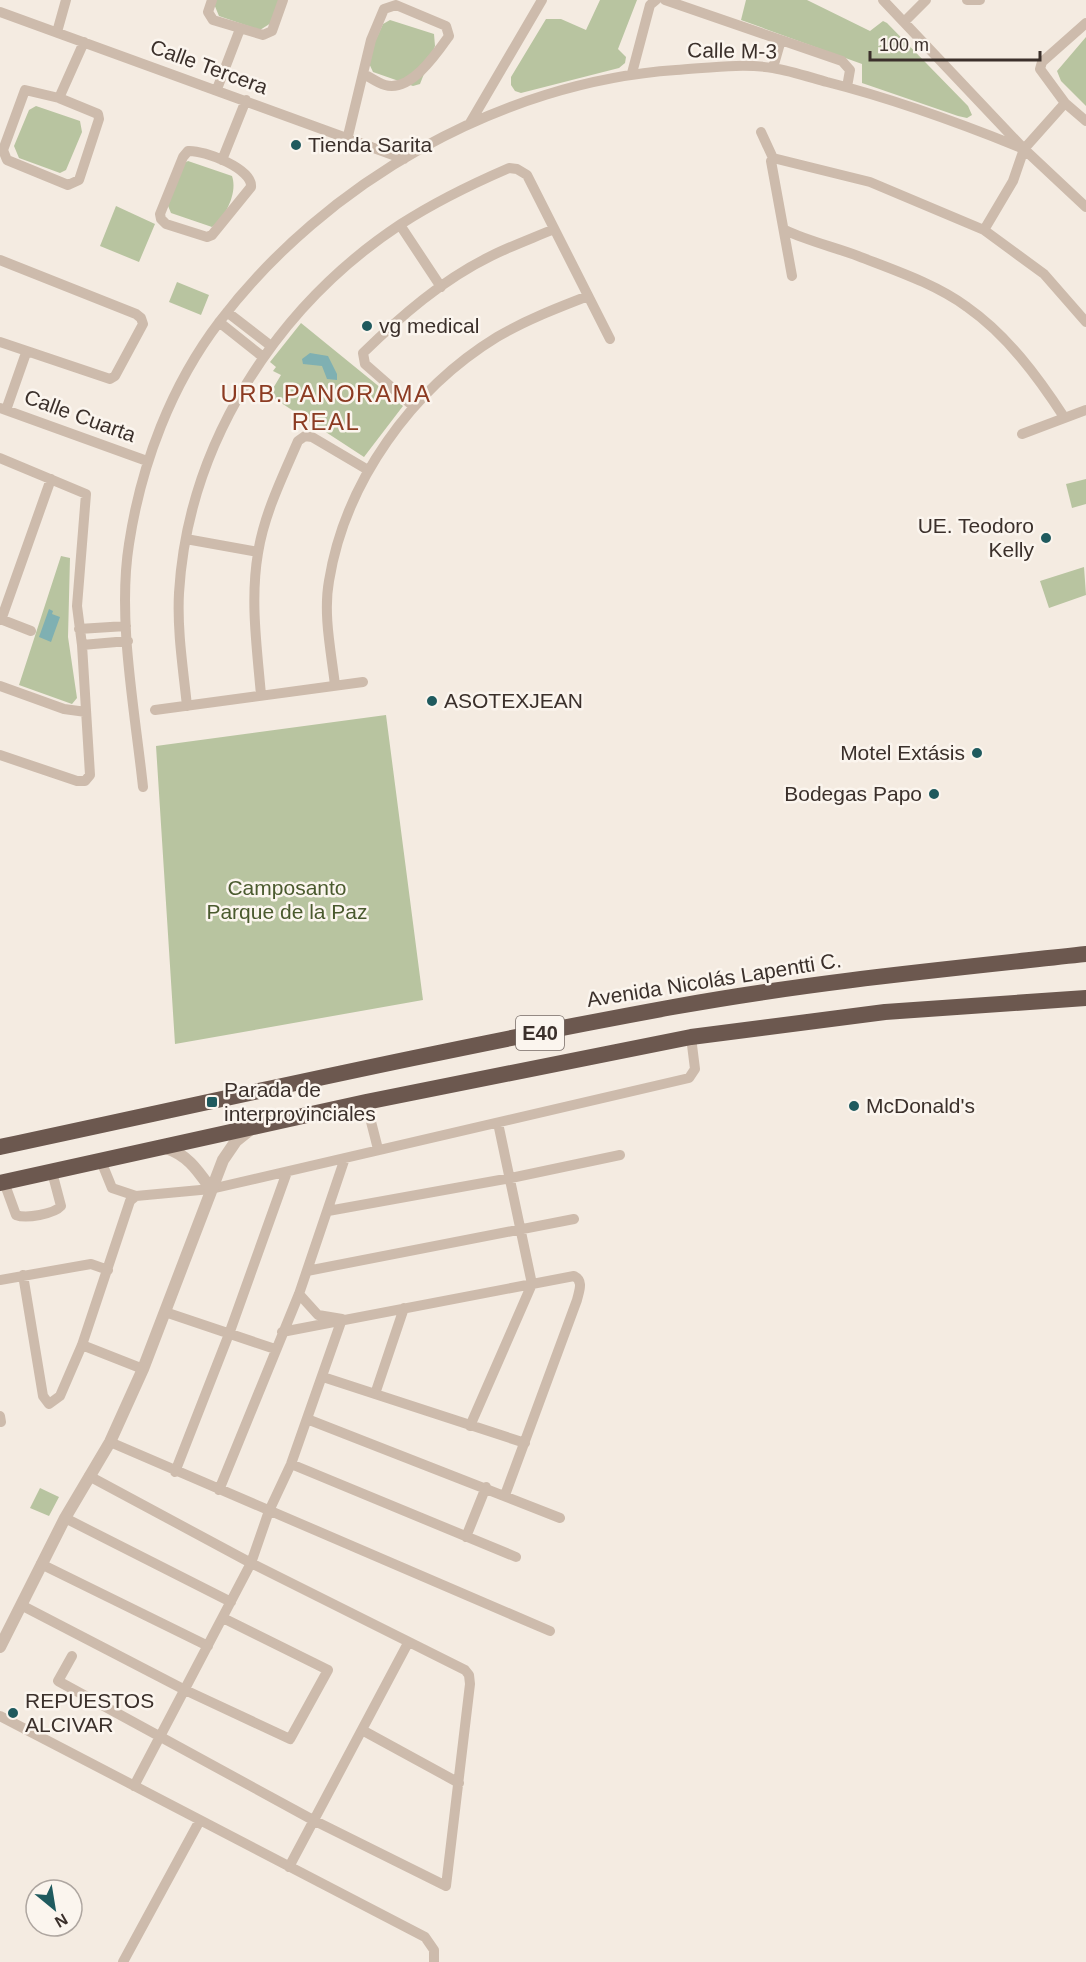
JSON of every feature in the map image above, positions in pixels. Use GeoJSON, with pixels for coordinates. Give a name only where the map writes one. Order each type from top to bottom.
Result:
{"type":"FeatureCollection","features":[{"type":"Feature","properties":{"kind":"highway","name":"Avenida Nicolás Lapentti C."},"geometry":{"type":"LineString","coordinates":[[0,1147],[361,1068],[675,1007],[866,978],[1086,954]]}},
{"type":"Feature","properties":{"kind":"highway","name":"E40"},"geometry":{"type":"LineString","coordinates":[[2,1183],[366,1102],[691,1037],[885,1012],[1086,998]]}},
{"type":"Feature","properties":{"kind":"street"},"geometry":{"type":"LineString","coordinates":[[57,32],[66,0]]}},
{"type":"Feature","properties":{"kind":"street"},"geometry":{"type":"LineString","coordinates":[[212,0],[209,16],[240,29],[263,35],[270,33],[283,0]]}},
{"type":"Feature","properties":{"kind":"street"},"geometry":{"type":"LineString","coordinates":[[470,124],[542,0]]}},
{"type":"Feature","properties":{"kind":"street"},"geometry":{"type":"LineString","coordinates":[[632,73],[650,5],[656,0]]}},
{"type":"Feature","properties":{"kind":"street"},"geometry":{"type":"LineString","coordinates":[[665,0],[842,61],[850,70],[847,87]]}},
{"type":"Feature","properties":{"kind":"street"},"geometry":{"type":"LineString","coordinates":[[883,0],[1024,149],[1086,207]]}},
{"type":"Feature","properties":{"kind":"street"},"geometry":{"type":"LineString","coordinates":[[904,22],[926,0]]}},
{"type":"Feature","properties":{"kind":"street"},"geometry":{"type":"LineString","coordinates":[[967,0],[980,0]]}},
{"type":"Feature","properties":{"kind":"street"},"geometry":{"type":"LineString","coordinates":[[346,140],[371,40],[384,9],[389,5],[406,9],[446,26],[449,31],[449,36],[431,61],[400,85],[387,86],[364,74]]}},
{"type":"Feature","properties":{"kind":"street","name":"Calle Tercera"},"geometry":{"type":"LineString","coordinates":[[0,12],[246,100],[346,140],[404,159]]}},
{"type":"Feature","properties":{"kind":"street"},"geometry":{"type":"LineString","coordinates":[[1086,23],[1042,62],[1040,69],[1065,103],[1086,121]]}},
{"type":"Feature","properties":{"kind":"street"},"geometry":{"type":"LineString","coordinates":[[217,90],[240,29]]}},
{"type":"Feature","properties":{"kind":"street"},"geometry":{"type":"LineString","coordinates":[[773,68],[781,40]]}},
{"type":"Feature","properties":{"kind":"street"},"geometry":{"type":"LineString","coordinates":[[59,98],[84,42]]}},
{"type":"Feature","properties":{"kind":"street","name":"Calle M-3"},"geometry":{"type":"LineString","coordinates":[[143,787],[126,626],[128,546],[147,461],[174,396],[219,322],[275,259],[349,194],[404,159],[470,124],[523,101],[632,73],[726,67],[773,68],[847,87],[1024,149]]}},
{"type":"Feature","properties":{"kind":"street"},"geometry":{"type":"LineString","coordinates":[[25,90],[59,98],[98,114],[99,119],[79,180],[68,185],[7,160],[3,150],[25,90]]}},
{"type":"Feature","properties":{"kind":"street"},"geometry":{"type":"LineString","coordinates":[[222,160],[246,100]]}},
{"type":"Feature","properties":{"kind":"street"},"geometry":{"type":"LineString","coordinates":[[984,230],[1013,181],[1024,149],[1065,103]]}},
{"type":"Feature","properties":{"kind":"street"},"geometry":{"type":"LineString","coordinates":[[760,132],[773,158],[771,161],[792,276]]}},
{"type":"Feature","properties":{"kind":"street"},"geometry":{"type":"LineString","coordinates":[[188,151],[196,151],[222,160],[249,176],[252,181],[251,187],[217,233],[207,237],[166,224],[161,219],[160,213],[183,157],[188,151]]}},
{"type":"Feature","properties":{"kind":"street"},"geometry":{"type":"LineString","coordinates":[[773,158],[870,182],[984,230],[1044,274],[1086,322]]}},
{"type":"Feature","properties":{"kind":"street"},"geometry":{"type":"LineString","coordinates":[[187,706],[179,635],[179,592],[186,539],[199,487],[221,430],[240,392],[271,346],[339,273],[400,225],[466,187],[509,168],[518,169],[527,175],[610,339]]}},
{"type":"Feature","properties":{"kind":"street"},"geometry":{"type":"LineString","coordinates":[[400,225],[441,286]]}},
{"type":"Feature","properties":{"kind":"street"},"geometry":{"type":"LineString","coordinates":[[414,407],[365,364],[363,353],[398,320],[441,286],[489,257],[554,229]]}},
{"type":"Feature","properties":{"kind":"street"},"geometry":{"type":"LineString","coordinates":[[784,230],[869,261],[940,291],[967,306],[1015,351],[1044,386],[1064,417]]}},
{"type":"Feature","properties":{"kind":"street"},"geometry":{"type":"LineString","coordinates":[[0,260],[141,318],[143,324],[115,376],[111,379],[0,342]]}},
{"type":"Feature","properties":{"kind":"street"},"geometry":{"type":"LineString","coordinates":[[335,685],[327,616],[328,582],[340,528],[368,470],[414,407],[461,363],[496,338],[537,316],[588,296]]}},
{"type":"Feature","properties":{"kind":"street"},"geometry":{"type":"LineString","coordinates":[[227,312],[271,346]]}},
{"type":"Feature","properties":{"kind":"street"},"geometry":{"type":"LineString","coordinates":[[219,322],[263,357]]}},
{"type":"Feature","properties":{"kind":"street"},"geometry":{"type":"LineString","coordinates":[[3,409],[26,352]]}},
{"type":"Feature","properties":{"kind":"street","name":"Calle Cuarta"},"geometry":{"type":"LineString","coordinates":[[3,409],[147,461]]}},
{"type":"Feature","properties":{"kind":"street"},"geometry":{"type":"LineString","coordinates":[[1022,434],[1086,410]]}},
{"type":"Feature","properties":{"kind":"street"},"geometry":{"type":"LineString","coordinates":[[261,695],[253,608],[258,552],[274,496],[298,441],[305,436],[312,437],[368,470]]}},
{"type":"Feature","properties":{"kind":"street"},"geometry":{"type":"LineString","coordinates":[[0,458],[84,492],[86,497],[77,606],[82,645],[90,775],[85,781],[77,781],[0,755]]}},
{"type":"Feature","properties":{"kind":"street"},"geometry":{"type":"LineString","coordinates":[[31,631],[1,619],[51,479]]}},
{"type":"Feature","properties":{"kind":"street"},"geometry":{"type":"LineString","coordinates":[[186,539],[258,552]]}},
{"type":"Feature","properties":{"kind":"street"},"geometry":{"type":"LineString","coordinates":[[79,629],[126,626]]}},
{"type":"Feature","properties":{"kind":"street"},"geometry":{"type":"LineString","coordinates":[[82,645],[128,641]]}},
{"type":"Feature","properties":{"kind":"street"},"geometry":{"type":"LineString","coordinates":[[155,710],[363,682]]}},
{"type":"Feature","properties":{"kind":"street"},"geometry":{"type":"LineString","coordinates":[[0,686],[64,709],[86,712]]}},
{"type":"Feature","properties":{"kind":"street"},"geometry":{"type":"LineString","coordinates":[[101,1161],[112,1188],[136,1196],[211,1189],[689,1078],[695,1069],[691,1037]]}},
{"type":"Feature","properties":{"kind":"street"},"geometry":{"type":"LineString","coordinates":[[366,1102],[378,1149]]}},
{"type":"Feature","properties":{"kind":"street"},"geometry":{"type":"LineString","coordinates":[[470,1426],[532,1284],[498,1123]]}},
{"type":"Feature","properties":{"kind":"street"},"geometry":{"type":"LineString","coordinates":[[0,1647],[65,1518],[110,1442],[143,1369],[223,1160],[236,1141],[252,1128]]}},
{"type":"Feature","properties":{"kind":"street"},"geometry":{"type":"LineString","coordinates":[[166,1148],[180,1153],[196,1168],[211,1189]]}},
{"type":"Feature","properties":{"kind":"street"},"geometry":{"type":"LineString","coordinates":[[328,1211],[511,1178],[620,1155]]}},
{"type":"Feature","properties":{"kind":"street"},"geometry":{"type":"LineString","coordinates":[[219,1490],[275,1348],[299,1294],[345,1158]]}},
{"type":"Feature","properties":{"kind":"street"},"geometry":{"type":"LineString","coordinates":[[2,1183],[16,1215],[23,1217],[55,1210],[61,1206],[52,1172]]}},
{"type":"Feature","properties":{"kind":"street"},"geometry":{"type":"LineString","coordinates":[[175,1472],[229,1334],[287,1172]]}},
{"type":"Feature","properties":{"kind":"street"},"geometry":{"type":"LineString","coordinates":[[23,1275],[43,1396],[49,1404],[60,1396],[82,1345],[130,1202],[136,1196]]}},
{"type":"Feature","properties":{"kind":"street"},"geometry":{"type":"LineString","coordinates":[[307,1271],[574,1219]]}},
{"type":"Feature","properties":{"kind":"street"},"geometry":{"type":"LineString","coordinates":[[0,1280],[91,1264],[108,1270]]}},
{"type":"Feature","properties":{"kind":"street"},"geometry":{"type":"LineString","coordinates":[[282,1332],[574,1276],[581,1283],[505,1495]]}},
{"type":"Feature","properties":{"kind":"street"},"geometry":{"type":"LineString","coordinates":[[299,1294],[318,1315],[342,1319]]}},
{"type":"Feature","properties":{"kind":"street"},"geometry":{"type":"LineString","coordinates":[[375,1394],[405,1308]]}},
{"type":"Feature","properties":{"kind":"street"},"geometry":{"type":"LineString","coordinates":[[165,1312],[275,1348]]}},
{"type":"Feature","properties":{"kind":"street"},"geometry":{"type":"LineString","coordinates":[[134,1786],[251,1563],[269,1511],[291,1464],[308,1419],[342,1319]]}},
{"type":"Feature","properties":{"kind":"street"},"geometry":{"type":"LineString","coordinates":[[82,1345],[143,1369]]}},
{"type":"Feature","properties":{"kind":"street"},"geometry":{"type":"LineString","coordinates":[[323,1377],[525,1443]]}},
{"type":"Feature","properties":{"kind":"street"},"geometry":{"type":"LineString","coordinates":[[308,1419],[560,1518]]}},
{"type":"Feature","properties":{"kind":"street"},"geometry":{"type":"LineString","coordinates":[[110,1442],[175,1472],[550,1631]]}},
{"type":"Feature","properties":{"kind":"street"},"geometry":{"type":"LineString","coordinates":[[291,1464],[516,1557]]}},
{"type":"Feature","properties":{"kind":"street"},"geometry":{"type":"LineString","coordinates":[[72,1656],[58,1681],[313,1821],[446,1886],[469,1676],[465,1670],[251,1563],[89,1476]]}},
{"type":"Feature","properties":{"kind":"street"},"geometry":{"type":"LineString","coordinates":[[466,1537],[486,1487]]}},
{"type":"Feature","properties":{"kind":"street"},"geometry":{"type":"LineString","coordinates":[[65,1518],[231,1602]]}},
{"type":"Feature","properties":{"kind":"street"},"geometry":{"type":"LineString","coordinates":[[41,1564],[208,1646]]}},
{"type":"Feature","properties":{"kind":"street"},"geometry":{"type":"LineString","coordinates":[[21,1605],[185,1690],[290,1739],[328,1674],[326,1667],[222,1618]]}},
{"type":"Feature","properties":{"kind":"street"},"geometry":{"type":"LineString","coordinates":[[289,1867],[408,1643]]}},
{"type":"Feature","properties":{"kind":"street"},"geometry":{"type":"LineString","coordinates":[[0,1716],[199,1822],[425,1937],[434,1950],[434,1962]]}},
{"type":"Feature","properties":{"kind":"street"},"geometry":{"type":"LineString","coordinates":[[362,1730],[459,1783]]}},
{"type":"Feature","properties":{"kind":"street"},"geometry":{"type":"LineString","coordinates":[[123,1962],[199,1822]]}},
{"type":"Feature","properties":{"kind":"green space"},"geometry":{"type":"Polygon","coordinates":[[[215,0],[279,0],[271,23],[260,30],[219,16],[214,4],[215,0]]]}},
{"type":"Feature","properties":{"kind":"green space"},"geometry":{"type":"Polygon","coordinates":[[[600,0],[637,0],[618,49],[626,57],[625,63],[619,68],[521,93],[515,91],[511,85],[511,77],[546,19],[561,19],[586,30],[600,0]]]}},
{"type":"Feature","properties":{"kind":"green space"},"geometry":{"type":"Polygon","coordinates":[[[746,0],[807,0],[870,31],[883,21],[887,23],[968,106],[972,115],[967,118],[958,116],[862,83],[862,64],[741,20],[746,0]]]}},
{"type":"Feature","properties":{"kind":"green space"},"geometry":{"type":"Polygon","coordinates":[[[390,20],[434,34],[435,46],[420,84],[413,86],[373,72],[367,59],[383,24],[390,20]]]}},
{"type":"Feature","properties":{"kind":"green space"},"geometry":{"type":"Polygon","coordinates":[[[1086,37],[1086,106],[1061,81],[1057,71],[1086,37]]]}},
{"type":"Feature","properties":{"kind":"green space"},"geometry":{"type":"Polygon","coordinates":[[[36,106],[80,121],[82,132],[66,170],[60,173],[19,158],[14,146],[29,110],[36,106]]]}},
{"type":"Feature","properties":{"kind":"green space"},"geometry":{"type":"Polygon","coordinates":[[[188,161],[232,176],[232,197],[226,211],[212,227],[171,213],[166,201],[181,165],[188,161]]]}},
{"type":"Feature","properties":{"kind":"green space"},"geometry":{"type":"Polygon","coordinates":[[[116,206],[155,224],[139,262],[100,246],[116,206]]]}},
{"type":"Feature","properties":{"kind":"green space"},"geometry":{"type":"Polygon","coordinates":[[[177,282],[209,295],[201,315],[169,302],[177,282]]]}},
{"type":"Feature","properties":{"kind":"green space"},"geometry":{"type":"Polygon","coordinates":[[[301,323],[403,406],[364,457],[269,395],[281,375],[273,371],[276,367],[270,362],[301,323]]]}},
{"type":"Feature","properties":{"kind":"green space"},"geometry":{"type":"Polygon","coordinates":[[[1086,479],[1086,504],[1072,508],[1066,484],[1086,479]]]}},
{"type":"Feature","properties":{"kind":"green space"},"geometry":{"type":"Polygon","coordinates":[[[61,556],[70,558],[68,637],[77,698],[72,704],[19,685],[61,556]]]}},
{"type":"Feature","properties":{"kind":"green space"},"geometry":{"type":"Polygon","coordinates":[[[1084,567],[1086,595],[1049,608],[1040,581],[1084,567]]]}},
{"type":"Feature","properties":{"kind":"green space","name":"Camposanto Parque de la Paz"},"geometry":{"type":"Polygon","coordinates":[[[386,715],[423,1000],[175,1044],[156,746],[386,715]]]}},
{"type":"Feature","properties":{"kind":"green space"},"geometry":{"type":"Polygon","coordinates":[[[40,1488],[59,1497],[49,1516],[30,1508],[40,1488]]]}},
{"type":"Feature","properties":{"kind":"water"},"geometry":{"type":"Polygon","coordinates":[[[310,353],[328,356],[337,374],[337,380],[327,379],[322,366],[303,364],[302,359],[310,353]]]}},
{"type":"Feature","properties":{"kind":"water"},"geometry":{"type":"Polygon","coordinates":[[[49,609],[53,611],[52,614],[60,617],[51,642],[39,637],[49,609]]]}},
{"type":"Feature","properties":{"kind":"place","name":"Tienda Sarita"},"geometry":{"type":"Point","coordinates":[296,145]}},
{"type":"Feature","properties":{"kind":"place","name":"vg medical"},"geometry":{"type":"Point","coordinates":[367,326]}},
{"type":"Feature","properties":{"kind":"place","name":"UE. Teodoro Kelly"},"geometry":{"type":"Point","coordinates":[1046,538]}},
{"type":"Feature","properties":{"kind":"place","name":"ASOTEXJEAN"},"geometry":{"type":"Point","coordinates":[432,701]}},
{"type":"Feature","properties":{"kind":"place","name":"Motel Extásis"},"geometry":{"type":"Point","coordinates":[977,753]}},
{"type":"Feature","properties":{"kind":"place","name":"Bodegas Papo"},"geometry":{"type":"Point","coordinates":[934,794]}},
{"type":"Feature","properties":{"kind":"place","name":"Parada de interprovinciales"},"geometry":{"type":"Point","coordinates":[212,1102]}},
{"type":"Feature","properties":{"kind":"place","name":"McDonald's"},"geometry":{"type":"Point","coordinates":[854,1106]}},
{"type":"Feature","properties":{"kind":"place","name":"REPUESTOS ALCIVAR"},"geometry":{"type":"Point","coordinates":[13,1713]}},
{"type":"Feature","properties":{"kind":"district","name":"URB.PANORAMA REAL"},"geometry":{"type":"Point","coordinates":[326,408]}}]}
